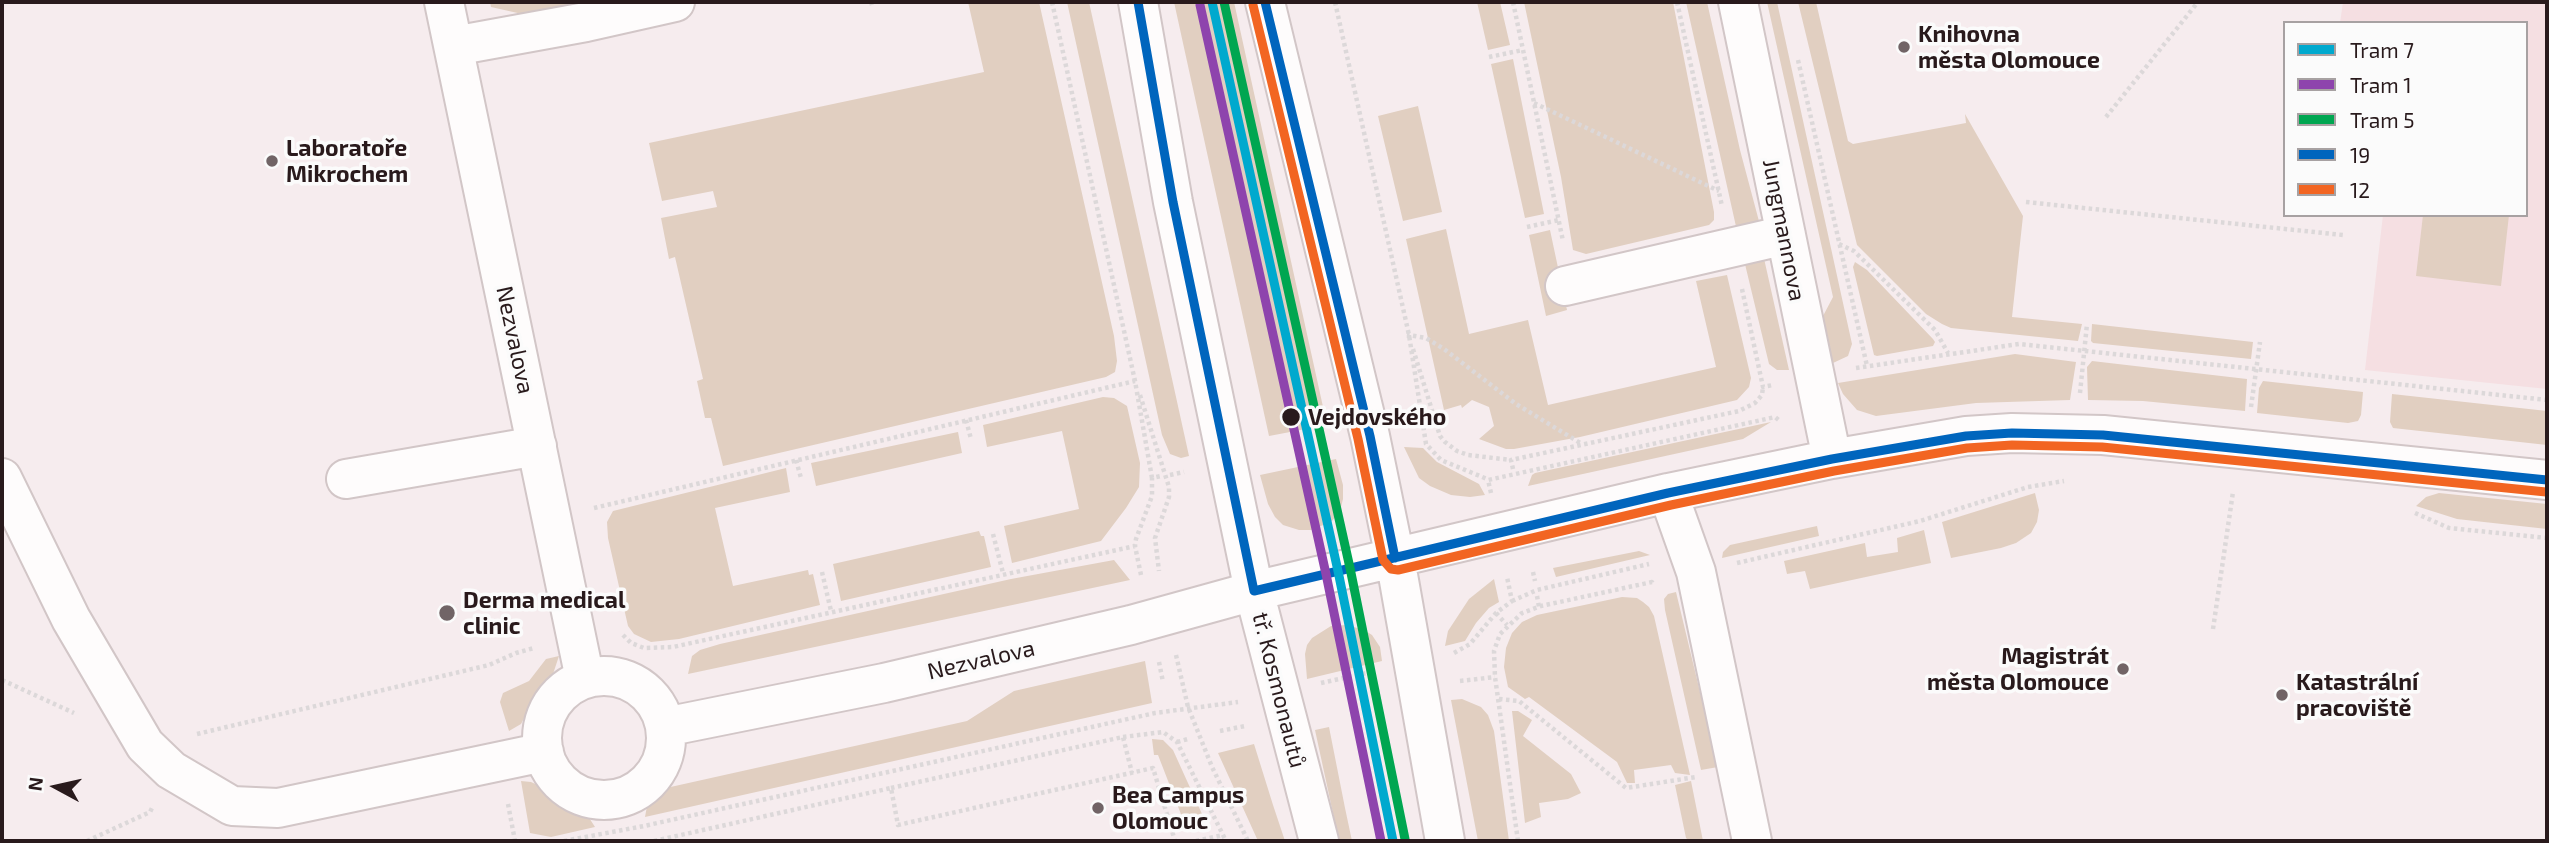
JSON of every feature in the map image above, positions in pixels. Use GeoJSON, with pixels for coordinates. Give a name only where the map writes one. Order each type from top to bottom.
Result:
{"type":"FeatureCollection","features":[{"type":"Feature","properties":{"kind":"street","name":"Nezvalova"},"geometry":{"type":"LineString","coordinates":[[444,2],[585,679]]}},
{"type":"Feature","properties":{"kind":"street"},"geometry":{"type":"LineString","coordinates":[[454,46],[586,22],[675,2]]}},
{"type":"Feature","properties":{"kind":"street","name":"tř. Kosmonautů"},"geometry":{"type":"LineString","coordinates":[[1138,2],[1173,202],[1254,591],[1319,841]]}},
{"type":"Feature","properties":{"kind":"street"},"geometry":{"type":"LineString","coordinates":[[1265,2],[1370,436],[1395,558],[1445,841]]}},
{"type":"Feature","properties":{"kind":"street","name":"Jungmannova"},"geometry":{"type":"LineString","coordinates":[[1738,2],[1832,459]]}},
{"type":"Feature","properties":{"kind":"street"},"geometry":{"type":"LineString","coordinates":[[1566,270],[1786,234]]}},
{"type":"Feature","properties":{"kind":"street"},"geometry":{"type":"LineString","coordinates":[[1254,591],[1668,493],[1832,459],[1966,436],[2052,433],[2162,440],[2547,480]]}},
{"type":"Feature","properties":{"kind":"street"},"geometry":{"type":"LineString","coordinates":[[346,479],[537,446]]}},
{"type":"Feature","properties":{"kind":"street"},"geometry":{"type":"LineString","coordinates":[[2,478],[84,642],[145,745],[171,770],[233,806],[278,808],[544,752]]}},
{"type":"Feature","properties":{"kind":"street"},"geometry":{"type":"LineString","coordinates":[[1668,493],[1696,572],[1752,841]]}},
{"type":"Feature","properties":{"kind":"street","name":"Nezvalova"},"geometry":{"type":"LineString","coordinates":[[665,727],[884,683],[1131,625],[1254,591]]}},
{"type":"Feature","properties":{"kind":"street"},"geometry":{"type":"LineString","coordinates":[[614,677],[641,688],[655,702],[665,727],[662,760],[651,778],[635,792],[615,799],[594,799],[574,792],[558,779],[546,761],[542,740],[545,719],[554,701],[567,688],[585,679],[614,677]]}},
{"type":"Feature","properties":{"kind":"path"},"geometry":{"type":"LineString","coordinates":[[1052,2],[1135,380],[1152,478],[1152,496],[1135,546],[1141,575]]}},
{"type":"Feature","properties":{"kind":"path"},"geometry":{"type":"LineString","coordinates":[[1335,2],[1409,335],[1426,444],[1441,460],[1488,480],[1775,418]]}},
{"type":"Feature","properties":{"kind":"path"},"geometry":{"type":"LineString","coordinates":[[1513,2],[1559,220],[1566,270]]}},
{"type":"Feature","properties":{"kind":"path"},"geometry":{"type":"LineString","coordinates":[[2106,117],[2198,2]]}},
{"type":"Feature","properties":{"kind":"path"},"geometry":{"type":"LineString","coordinates":[[1489,57],[1523,50]]}},
{"type":"Feature","properties":{"kind":"path"},"geometry":{"type":"LineString","coordinates":[[1797,55],[1867,366]]}},
{"type":"Feature","properties":{"kind":"path"},"geometry":{"type":"LineString","coordinates":[[1534,103],[1720,192]]}},
{"type":"Feature","properties":{"kind":"path"},"geometry":{"type":"LineString","coordinates":[[2026,202],[2343,235]]}},
{"type":"Feature","properties":{"kind":"path"},"geometry":{"type":"LineString","coordinates":[[1527,227],[1559,220]]}},
{"type":"Feature","properties":{"kind":"path"},"geometry":{"type":"LineString","coordinates":[[1839,243],[1854,251],[1935,330],[1948,353]]}},
{"type":"Feature","properties":{"kind":"path"},"geometry":{"type":"LineString","coordinates":[[2079,400],[2087,324]]}},
{"type":"Feature","properties":{"kind":"path"},"geometry":{"type":"LineString","coordinates":[[1409,335],[1440,436],[1457,451],[1486,459],[1511,460],[1739,411],[1755,403],[1762,395],[1763,387]]}},
{"type":"Feature","properties":{"kind":"path"},"geometry":{"type":"LineString","coordinates":[[1409,335],[1426,338],[1444,349],[1516,404],[1582,444]]}},
{"type":"Feature","properties":{"kind":"path"},"geometry":{"type":"LineString","coordinates":[[2251,412],[2260,342]]}},
{"type":"Feature","properties":{"kind":"path"},"geometry":{"type":"LineString","coordinates":[[1845,371],[2019,344],[2547,400]]}},
{"type":"Feature","properties":{"kind":"path"},"geometry":{"type":"LineString","coordinates":[[592,508],[1135,380]]}},
{"type":"Feature","properties":{"kind":"path"},"geometry":{"type":"LineString","coordinates":[[1135,380],[1168,487],[1169,497],[1155,538],[1158,564]]}},
{"type":"Feature","properties":{"kind":"path"},"geometry":{"type":"LineString","coordinates":[[966,420],[971,439]]}},
{"type":"Feature","properties":{"kind":"path"},"geometry":{"type":"LineString","coordinates":[[1427,425],[1436,423]]}},
{"type":"Feature","properties":{"kind":"path"},"geometry":{"type":"LineString","coordinates":[[796,460],[801,478]]}},
{"type":"Feature","properties":{"kind":"path"},"geometry":{"type":"LineString","coordinates":[[1511,460],[1513,469]]}},
{"type":"Feature","properties":{"kind":"path"},"geometry":{"type":"LineString","coordinates":[[1152,478],[1161,477]]}},
{"type":"Feature","properties":{"kind":"path"},"geometry":{"type":"LineString","coordinates":[[1488,480],[1491,495]]}},
{"type":"Feature","properties":{"kind":"path"},"geometry":{"type":"LineString","coordinates":[[2213,629],[2235,481]]}},
{"type":"Feature","properties":{"kind":"path"},"geometry":{"type":"LineString","coordinates":[[1734,563],[1920,521],[2028,487]]}},
{"type":"Feature","properties":{"kind":"path"},"geometry":{"type":"LineString","coordinates":[[2449,527],[2547,538]]}},
{"type":"Feature","properties":{"kind":"path"},"geometry":{"type":"LineString","coordinates":[[993,534],[1003,573]]}},
{"type":"Feature","properties":{"kind":"path"},"geometry":{"type":"LineString","coordinates":[[618,627],[631,643],[643,648],[673,647],[1135,546]]}},
{"type":"Feature","properties":{"kind":"path"},"geometry":{"type":"LineString","coordinates":[[564,841],[644,826],[1155,713],[1243,701],[1413,663],[1460,651],[1470,644],[1496,613],[1511,601],[1536,590],[1657,562]]}},
{"type":"Feature","properties":{"kind":"path"},"geometry":{"type":"LineString","coordinates":[[822,572],[831,611]]}},
{"type":"Feature","properties":{"kind":"path"},"geometry":{"type":"LineString","coordinates":[[1533,572],[1535,581]]}},
{"type":"Feature","properties":{"kind":"path"},"geometry":{"type":"LineString","coordinates":[[1507,578],[1511,601]]}},
{"type":"Feature","properties":{"kind":"path"},"geometry":{"type":"LineString","coordinates":[[1518,841],[1495,677],[1494,651],[1500,634],[1522,613],[1570,598],[1652,582],[1655,595]]}},
{"type":"Feature","properties":{"kind":"path"},"geometry":{"type":"LineString","coordinates":[[1537,596],[1539,607]]}},
{"type":"Feature","properties":{"kind":"path"},"geometry":{"type":"LineString","coordinates":[[1496,613],[1507,625]]}},
{"type":"Feature","properties":{"kind":"path"},"geometry":{"type":"LineString","coordinates":[[87,841],[150,812],[189,736],[489,665],[537,647]]}},
{"type":"Feature","properties":{"kind":"path"},"geometry":{"type":"LineString","coordinates":[[1177,659],[1188,708],[1212,767],[1248,841]]}},
{"type":"Feature","properties":{"kind":"path"},"geometry":{"type":"LineString","coordinates":[[1158,660],[1163,682]]}},
{"type":"Feature","properties":{"kind":"path"},"geometry":{"type":"LineString","coordinates":[[1458,681],[1495,677]]}},
{"type":"Feature","properties":{"kind":"path"},"geometry":{"type":"LineString","coordinates":[[1499,699],[1519,701],[1626,788],[1736,771]]}},
{"type":"Feature","properties":{"kind":"path"},"geometry":{"type":"LineString","coordinates":[[1220,731],[1249,725]]}},
{"type":"Feature","properties":{"kind":"path"},"geometry":{"type":"LineString","coordinates":[[1169,726],[1170,735]]}},
{"type":"Feature","properties":{"kind":"path"},"geometry":{"type":"LineString","coordinates":[[654,841],[1154,732],[1170,735],[1177,742],[1226,841]]}},
{"type":"Feature","properties":{"kind":"path"},"geometry":{"type":"LineString","coordinates":[[1123,737],[1132,773]]}},
{"type":"Feature","properties":{"kind":"path"},"geometry":{"type":"LineString","coordinates":[[1177,742],[1188,738]]}},
{"type":"Feature","properties":{"kind":"path"},"geometry":{"type":"LineString","coordinates":[[1693,764],[1699,790]]}},
{"type":"Feature","properties":{"kind":"path"},"geometry":{"type":"LineString","coordinates":[[891,788],[898,825],[1153,768],[1175,841]]}},
{"type":"Feature","properties":{"kind":"path"},"geometry":{"type":"LineString","coordinates":[[506,797],[516,841]]}},
{"type":"Feature","properties":{"kind":"path"},"geometry":{"type":"LineString","coordinates":[[1196,841],[1223,835]]}},
{"type":"Feature","properties":{"kind":"shaded area"},"geometry":{"type":"Polygon","coordinates":[[[490,2],[589,2],[544,13],[522,14],[491,7],[490,2]]]}},
{"type":"Feature","properties":{"kind":"shaded area"},"geometry":{"type":"Polygon","coordinates":[[[968,2],[1039,2],[1114,336],[1117,361],[1115,372],[1106,377],[723,466],[711,418],[705,418],[697,381],[703,379],[675,257],[669,259],[661,218],[717,207],[713,191],[662,201],[649,143],[984,72],[968,2]]]}},
{"type":"Feature","properties":{"kind":"shaded area"},"geometry":{"type":"Polygon","coordinates":[[[1067,2],[1089,2],[1189,456],[1181,458],[1170,454],[1162,435],[1067,2]]]}},
{"type":"Feature","properties":{"kind":"shaded area"},"geometry":{"type":"Polygon","coordinates":[[[1174,2],[1234,2],[1327,425],[1269,436],[1174,2]]]}},
{"type":"Feature","properties":{"kind":"shaded area"},"geometry":{"type":"Polygon","coordinates":[[[1477,2],[1500,2],[1510,45],[1488,50],[1477,2]]]}},
{"type":"Feature","properties":{"kind":"shaded area"},"geometry":{"type":"Polygon","coordinates":[[[1524,2],[1673,2],[1714,212],[1714,220],[1709,225],[1586,254],[1573,250],[1561,177],[1524,2]]]}},
{"type":"Feature","properties":{"kind":"shaded area"},"geometry":{"type":"Polygon","coordinates":[[[1686,2],[1707,2],[1740,150],[1760,225],[1737,231],[1686,2]]]}},
{"type":"Feature","properties":{"kind":"shaded area"},"geometry":{"type":"Polygon","coordinates":[[[1767,2],[1777,2],[1852,344],[1848,356],[1833,363],[1823,316],[1833,297],[1767,2]]]}},
{"type":"Feature","properties":{"kind":"shaded area"},"geometry":{"type":"Polygon","coordinates":[[[1798,2],[1816,2],[1848,141],[1853,144],[1966,123],[1965,114],[2023,216],[2012,317],[2082,324],[2078,341],[1951,328],[1926,314],[1857,245],[1798,2]]]}},
{"type":"Feature","properties":{"kind":"shaded area"},"geometry":{"type":"Polygon","coordinates":[[[2343,2],[2547,2],[2547,389],[2365,370],[2383,217],[2528,217],[2528,21],[2340,21],[2343,2]]]}},
{"type":"Feature","properties":{"kind":"shaded area"},"geometry":{"type":"Polygon","coordinates":[[[1513,59],[1544,214],[1525,218],[1491,64],[1513,59]]]}},
{"type":"Feature","properties":{"kind":"shaded area"},"geometry":{"type":"Polygon","coordinates":[[[1418,106],[1442,212],[1403,221],[1378,116],[1418,106]]]}},
{"type":"Feature","properties":{"kind":"shaded area"},"geometry":{"type":"Polygon","coordinates":[[[2423,217],[2509,217],[2501,286],[2416,276],[2423,217]]]}},
{"type":"Feature","properties":{"kind":"shaded area"},"geometry":{"type":"Polygon","coordinates":[[[1446,229],[1469,334],[1528,320],[1548,405],[1716,367],[1696,281],[1727,275],[1751,378],[1749,387],[1737,400],[1580,437],[1514,449],[1506,449],[1479,439],[1494,426],[1489,407],[1472,400],[1462,408],[1461,405],[1444,410],[1406,239],[1446,229]]]}},
{"type":"Feature","properties":{"kind":"shaded area"},"geometry":{"type":"Polygon","coordinates":[[[1550,230],[1567,310],[1546,316],[1529,235],[1550,230]]]}},
{"type":"Feature","properties":{"kind":"shaded area"},"geometry":{"type":"Polygon","coordinates":[[[1763,254],[1789,370],[1777,370],[1769,364],[1744,260],[1763,254]]]}},
{"type":"Feature","properties":{"kind":"shaded area"},"geometry":{"type":"Polygon","coordinates":[[[1855,262],[1867,270],[1933,339],[1933,346],[1874,355],[1853,267],[1855,262]]]}},
{"type":"Feature","properties":{"kind":"shaded area"},"geometry":{"type":"Polygon","coordinates":[[[2092,324],[2253,342],[2251,359],[2093,343],[2092,324]]]}},
{"type":"Feature","properties":{"kind":"shaded area"},"geometry":{"type":"Polygon","coordinates":[[[2015,354],[2076,362],[2070,400],[1976,403],[1876,416],[1857,410],[1843,394],[1838,383],[2015,354]]]}},
{"type":"Feature","properties":{"kind":"shaded area"},"geometry":{"type":"Polygon","coordinates":[[[2092,361],[2247,379],[2245,411],[2143,401],[2088,400],[2087,367],[2092,361]]]}},
{"type":"Feature","properties":{"kind":"shaded area"},"geometry":{"type":"Polygon","coordinates":[[[2263,381],[2363,392],[2361,415],[2358,421],[2348,423],[2257,413],[2259,388],[2263,381]]]}},
{"type":"Feature","properties":{"kind":"shaded area"},"geometry":{"type":"Polygon","coordinates":[[[2392,394],[2547,411],[2547,445],[2393,428],[2390,422],[2392,394]]]}},
{"type":"Feature","properties":{"kind":"shaded area"},"geometry":{"type":"Polygon","coordinates":[[[1103,397],[1114,398],[1127,406],[1140,463],[1139,487],[1101,541],[1012,563],[1004,526],[1079,509],[1062,431],[987,447],[983,425],[1103,397]]]}},
{"type":"Feature","properties":{"kind":"shaded area"},"geometry":{"type":"Polygon","coordinates":[[[1771,422],[1743,439],[1528,486],[1535,473],[1771,422]]]}},
{"type":"Feature","properties":{"kind":"shaded area"},"geometry":{"type":"Polygon","coordinates":[[[958,432],[962,453],[816,486],[811,463],[958,432]]]}},
{"type":"Feature","properties":{"kind":"shaded area"},"geometry":{"type":"Polygon","coordinates":[[[1404,447],[1423,448],[1437,462],[1479,484],[1485,495],[1451,495],[1430,486],[1419,478],[1404,447]]]}},
{"type":"Feature","properties":{"kind":"shaded area"},"geometry":{"type":"Polygon","coordinates":[[[1336,459],[1343,485],[1343,499],[1340,511],[1332,521],[1312,530],[1299,530],[1283,525],[1268,504],[1260,475],[1336,459]]]}},
{"type":"Feature","properties":{"kind":"shaded area"},"geometry":{"type":"Polygon","coordinates":[[[786,468],[790,492],[715,508],[733,586],[808,570],[809,575],[813,574],[820,605],[679,639],[651,642],[634,634],[628,626],[608,538],[607,522],[613,511],[786,468]]]}},
{"type":"Feature","properties":{"kind":"shaded area"},"geometry":{"type":"Polygon","coordinates":[[[2035,493],[2039,510],[2031,533],[2016,543],[2001,548],[1951,558],[1942,522],[2035,493]]]}},
{"type":"Feature","properties":{"kind":"shaded area"},"geometry":{"type":"Polygon","coordinates":[[[2439,493],[2547,504],[2547,529],[2457,519],[2416,506],[2426,497],[2439,493]]]}},
{"type":"Feature","properties":{"kind":"shaded area"},"geometry":{"type":"Polygon","coordinates":[[[1817,526],[1819,536],[1722,558],[1723,552],[1730,545],[1817,526]]]}},
{"type":"Feature","properties":{"kind":"shaded area"},"geometry":{"type":"Polygon","coordinates":[[[1924,530],[1931,563],[1810,589],[1805,571],[1787,574],[1784,561],[1865,543],[1867,557],[1898,552],[1897,538],[1924,530]]]}},
{"type":"Feature","properties":{"kind":"shaded area"},"geometry":{"type":"Polygon","coordinates":[[[979,531],[981,536],[984,536],[991,567],[841,601],[833,564],[979,531]]]}},
{"type":"Feature","properties":{"kind":"shaded area"},"geometry":{"type":"Polygon","coordinates":[[[1639,551],[1650,555],[1556,577],[1553,568],[1639,551]]]}},
{"type":"Feature","properties":{"kind":"shaded area"},"geometry":{"type":"Polygon","coordinates":[[[1114,560],[1130,580],[688,674],[692,656],[700,650],[720,644],[1011,579],[1114,560]]]}},
{"type":"Feature","properties":{"kind":"shaded area"},"geometry":{"type":"Polygon","coordinates":[[[1494,579],[1499,602],[1489,608],[1465,641],[1445,646],[1448,631],[1469,599],[1494,579]]]}},
{"type":"Feature","properties":{"kind":"shaded area"},"geometry":{"type":"Polygon","coordinates":[[[1676,592],[1718,767],[1701,770],[1665,610],[1664,599],[1668,594],[1676,592]]]}},
{"type":"Feature","properties":{"kind":"shaded area"},"geometry":{"type":"Polygon","coordinates":[[[1622,597],[1637,598],[1649,607],[1654,616],[1690,775],[1675,773],[1671,765],[1634,770],[1635,783],[1627,783],[1617,762],[1529,697],[1525,699],[1508,687],[1504,667],[1506,648],[1512,633],[1522,622],[1537,615],[1622,597]]]}},
{"type":"Feature","properties":{"kind":"shaded area"},"geometry":{"type":"Polygon","coordinates":[[[1347,625],[1372,635],[1380,647],[1382,661],[1307,679],[1305,654],[1312,638],[1331,626],[1347,625]]]}},
{"type":"Feature","properties":{"kind":"shaded area"},"geometry":{"type":"Polygon","coordinates":[[[559,656],[552,677],[536,696],[521,724],[509,731],[500,702],[503,693],[529,681],[546,659],[559,656]]]}},
{"type":"Feature","properties":{"kind":"shaded area"},"geometry":{"type":"Polygon","coordinates":[[[1145,661],[1152,703],[645,817],[647,806],[657,791],[666,788],[967,721],[1014,691],[1145,661]]]}},
{"type":"Feature","properties":{"kind":"shaded area"},"geometry":{"type":"Polygon","coordinates":[[[1462,699],[1481,707],[1488,715],[1494,731],[1509,841],[1478,841],[1451,700],[1462,699]]]}},
{"type":"Feature","properties":{"kind":"shaded area"},"geometry":{"type":"Polygon","coordinates":[[[1512,711],[1518,711],[1532,720],[1523,736],[1571,774],[1581,793],[1568,799],[1539,803],[1541,817],[1525,823],[1512,711]]]}},
{"type":"Feature","properties":{"kind":"shaded area"},"geometry":{"type":"Polygon","coordinates":[[[1329,727],[1352,841],[1339,841],[1315,730],[1329,727]]]}},
{"type":"Feature","properties":{"kind":"shaded area"},"geometry":{"type":"Polygon","coordinates":[[[1152,739],[1163,740],[1173,750],[1202,814],[1184,822],[1158,755],[1154,755],[1152,739]]]}},
{"type":"Feature","properties":{"kind":"shaded area"},"geometry":{"type":"Polygon","coordinates":[[[1254,744],[1285,841],[1258,841],[1218,753],[1254,744]]]}},
{"type":"Feature","properties":{"kind":"shaded area"},"geometry":{"type":"Polygon","coordinates":[[[521,781],[542,787],[557,800],[586,813],[595,827],[551,837],[530,833],[521,781]]]}},
{"type":"Feature","properties":{"kind":"shaded area"},"geometry":{"type":"Polygon","coordinates":[[[1691,781],[1703,841],[1689,841],[1686,838],[1675,785],[1691,781]]]}},
{"type":"Feature","properties":{"kind":"tram line","name":"7"},"geometry":{"type":"LineString","coordinates":[[1212,2],[1338,571],[1393,841]]}},
{"type":"Feature","properties":{"kind":"tram line","name":"5"},"geometry":{"type":"LineString","coordinates":[[1224,2],[1350,568],[1405,839]]}},
{"type":"Feature","properties":{"kind":"tram line","name":"1"},"geometry":{"type":"LineString","coordinates":[[1200,5],[1326,574],[1381,841]]}},
{"type":"Feature","properties":{"kind":"transit line","name":"19"},"geometry":{"type":"LineString","coordinates":[[1138,2],[1173,202],[1254,591],[1668,493],[1832,459],[1966,436],[2012,433],[2103,435],[2547,480]]}},
{"type":"Feature","properties":{"kind":"transit line","name":"19"},"geometry":{"type":"LineString","coordinates":[[1265,2],[1370,436],[1395,558]]}},
{"type":"Feature","properties":{"kind":"transit line","name":"12"},"geometry":{"type":"LineString","coordinates":[[1253,5],[1358,439],[1383,560],[1391,569],[1398,570],[1671,505],[1834,471],[1967,448],[2012,445],[2102,447],[2546,492]]}},
{"type":"Feature","properties":{"kind":"place","name":"Knihovna města Olomouce"},"geometry":{"type":"Point","coordinates":[1904,47]}},
{"type":"Feature","properties":{"kind":"place","name":"Laboratoře Mikrochem"},"geometry":{"type":"Point","coordinates":[272,161]}},
{"type":"Feature","properties":{"kind":"place","name":"Vejdovského"},"geometry":{"type":"Point","coordinates":[1291,417]}},
{"type":"Feature","properties":{"kind":"place","name":"Derma medical clinic"},"geometry":{"type":"Point","coordinates":[447,613]}},
{"type":"Feature","properties":{"kind":"place","name":"Magistrát města Olomouce"},"geometry":{"type":"Point","coordinates":[2123,669]}},
{"type":"Feature","properties":{"kind":"place","name":"Katastrální pracoviště"},"geometry":{"type":"Point","coordinates":[2282,695]}},
{"type":"Feature","properties":{"kind":"place","name":"Bea Campus Olomouc"},"geometry":{"type":"Point","coordinates":[1098,808]}}]}
